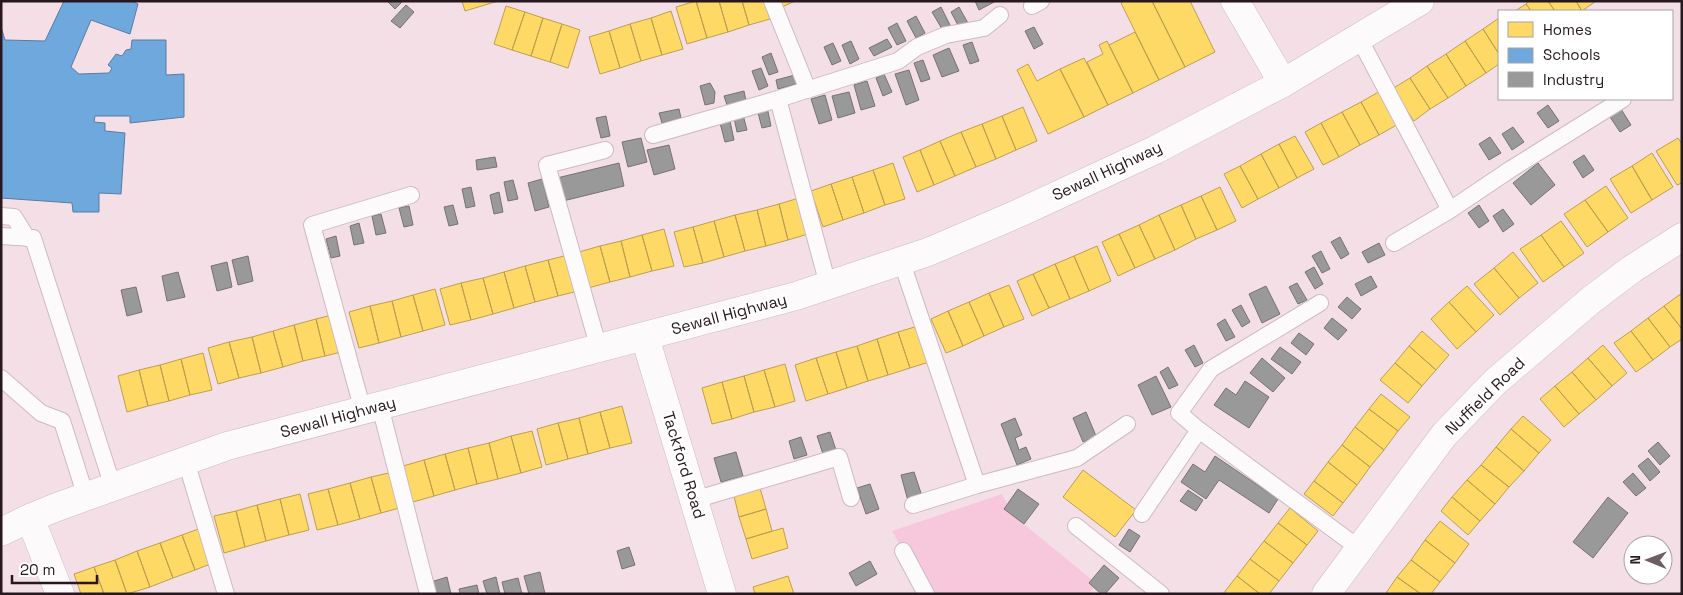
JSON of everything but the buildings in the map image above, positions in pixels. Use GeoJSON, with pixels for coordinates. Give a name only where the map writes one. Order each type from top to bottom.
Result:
{"type":"FeatureCollection","features":[{"type":"Feature","properties":{"kind":"street"},"geometry":{"type":"LineString","coordinates":[[1235,1],[1283,83]]}},
{"type":"Feature","properties":{"kind":"street","name":"Sewall Highway"},"geometry":{"type":"LineString","coordinates":[[1,532],[30,518],[227,446],[796,296],[928,252],[1028,209],[1155,150],[1283,83],[1420,1]]}},
{"type":"Feature","properties":{"kind":"street","name":"Nuffield Road"},"geometry":{"type":"LineString","coordinates":[[1326,594],[1444,435],[1495,382],[1591,300],[1632,269],[1682,237]]}},
{"type":"Feature","properties":{"kind":"street","name":"Tackford Road"},"geometry":{"type":"LineString","coordinates":[[646,337],[722,594]]}},
{"type":"Feature","properties":{"kind":"street"},"geometry":{"type":"LineString","coordinates":[[30,518],[60,594]]}},
{"type":"Feature","properties":{"kind":"lane"},"geometry":{"type":"LineString","coordinates":[[772,1],[808,90]]}},
{"type":"Feature","properties":{"kind":"lane"},"geometry":{"type":"LineString","coordinates":[[653,134],[778,99],[898,61],[917,47],[946,35],[984,28],[1000,15]]}},
{"type":"Feature","properties":{"kind":"lane"},"geometry":{"type":"LineString","coordinates":[[1359,38],[1450,210]]}},
{"type":"Feature","properties":{"kind":"lane"},"geometry":{"type":"LineString","coordinates":[[778,99],[828,285]]}},
{"type":"Feature","properties":{"kind":"lane"},"geometry":{"type":"LineString","coordinates":[[1394,244],[1621,100]]}},
{"type":"Feature","properties":{"kind":"lane"},"geometry":{"type":"LineString","coordinates":[[599,349],[547,165],[606,150]]}},
{"type":"Feature","properties":{"kind":"lane"},"geometry":{"type":"LineString","coordinates":[[411,196],[312,225],[372,409],[428,594]]}},
{"type":"Feature","properties":{"kind":"lane"},"geometry":{"type":"LineString","coordinates":[[1,216],[14,217],[27,238]]}},
{"type":"Feature","properties":{"kind":"lane"},"geometry":{"type":"LineString","coordinates":[[1,236],[33,238],[113,487]]}},
{"type":"Feature","properties":{"kind":"lane"},"geometry":{"type":"LineString","coordinates":[[901,260],[977,485]]}},
{"type":"Feature","properties":{"kind":"lane"},"geometry":{"type":"LineString","coordinates":[[1320,303],[1211,369],[1179,413],[1199,430],[1360,549]]}},
{"type":"Feature","properties":{"kind":"lane"},"geometry":{"type":"LineString","coordinates":[[1,378],[41,413],[62,421],[86,497]]}},
{"type":"Feature","properties":{"kind":"lane"},"geometry":{"type":"LineString","coordinates":[[913,505],[977,485],[1077,458],[1127,424]]}},
{"type":"Feature","properties":{"kind":"lane"},"geometry":{"type":"LineString","coordinates":[[1142,514],[1199,430]]}},
{"type":"Feature","properties":{"kind":"lane"},"geometry":{"type":"LineString","coordinates":[[694,500],[839,457],[851,498]]}},
{"type":"Feature","properties":{"kind":"lane"},"geometry":{"type":"LineString","coordinates":[[186,461],[226,594]]}},
{"type":"Feature","properties":{"kind":"lane"},"geometry":{"type":"LineString","coordinates":[[1076,526],[1161,594]]}},
{"type":"Feature","properties":{"kind":"lane"},"geometry":{"type":"LineString","coordinates":[[903,551],[926,594]]}},
{"type":"Feature","properties":{"kind":"shaded area"},"geometry":{"type":"Polygon","coordinates":[[[1002,494],[1014,516],[1096,583],[1089,594],[927,594],[892,531],[1002,494]]]}}]}
